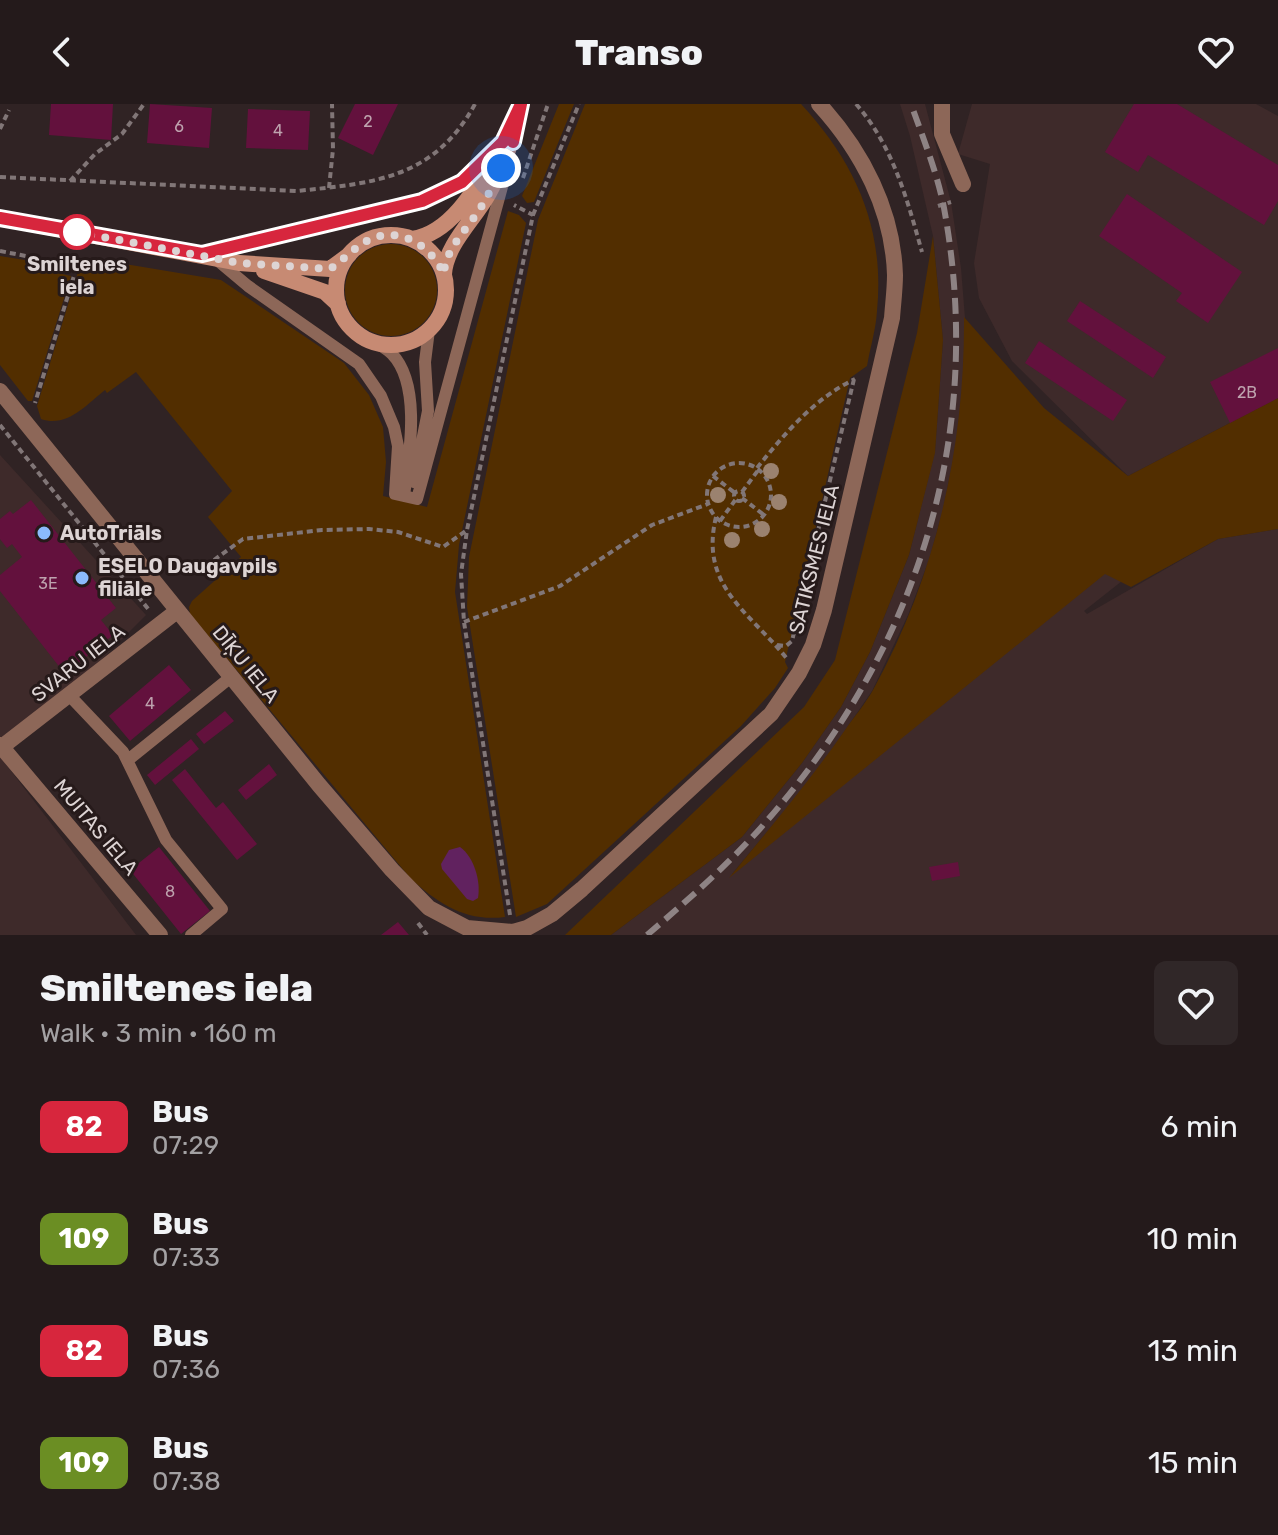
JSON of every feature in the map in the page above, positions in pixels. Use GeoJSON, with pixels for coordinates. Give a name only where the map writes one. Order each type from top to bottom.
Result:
{"type":"FeatureCollection","features":[{"type":"Feature","properties":{"kind":"street","name":"SATIKSMES IELA"},"geometry":{"type":"LineString","coordinates":[[486,933],[527,928],[552,914],[582,889],[771,714],[799,673],[813,645],[824,610],[892,318],[895,274],[888,228],[874,182],[856,152],[819,104]]}},
{"type":"Feature","properties":{"kind":"street"},"geometry":{"type":"LineString","coordinates":[[942,104],[942,134],[963,184]]}},
{"type":"Feature","properties":{"kind":"street"},"geometry":{"type":"LineString","coordinates":[[412,239],[435,231],[449,220],[508,142]]}},
{"type":"Feature","properties":{"kind":"street"},"geometry":{"type":"LineString","coordinates":[[208,256],[422,201],[462,182],[508,142]]}},
{"type":"Feature","properties":{"kind":"street"},"geometry":{"type":"LineString","coordinates":[[0,218],[239,263],[325,292],[338,304],[352,329],[377,343],[404,343],[429,330],[438,318],[446,289],[445,263],[490,192],[508,142]]}},
{"type":"Feature","properties":{"kind":"street"},"geometry":{"type":"LineString","coordinates":[[239,263],[330,269],[371,238],[398,235],[412,239],[432,253],[444,274]]}},
{"type":"Feature","properties":{"kind":"street"},"geometry":{"type":"LineString","coordinates":[[338,304],[337,278],[349,255]]}},
{"type":"Feature","properties":{"kind":"street","name":"DĪĶU IELA"},"geometry":{"type":"LineString","coordinates":[[0,391],[231,677],[410,890],[429,908],[451,922],[486,933]]}},
{"type":"Feature","properties":{"kind":"street","name":"SVARU IELA"},"geometry":{"type":"LineString","coordinates":[[1,745],[177,611]]}},
{"type":"Feature","properties":{"kind":"street","name":"MUITAS IELA"},"geometry":{"type":"LineString","coordinates":[[1,745],[160,935]]}},
{"type":"Feature","properties":{"kind":"lane"},"geometry":{"type":"LineString","coordinates":[[208,256],[359,364],[381,396],[394,427],[398,446],[395,494],[417,499],[508,142]]}},
{"type":"Feature","properties":{"kind":"lane"},"geometry":{"type":"LineString","coordinates":[[407,497],[428,411],[425,362],[429,330]]}},
{"type":"Feature","properties":{"kind":"lane"},"geometry":{"type":"LineString","coordinates":[[377,343],[392,354],[402,370],[411,405],[407,497]]}},
{"type":"Feature","properties":{"kind":"lane"},"geometry":{"type":"LineString","coordinates":[[128,760],[231,677]]}},
{"type":"Feature","properties":{"kind":"lane"},"geometry":{"type":"LineString","coordinates":[[69,695],[123,752],[166,840],[227,905],[191,935]]}},
{"type":"Feature","properties":{"kind":"path"},"geometry":{"type":"LineString","coordinates":[[70,181],[95,154],[122,134],[144,104]]}},
{"type":"Feature","properties":{"kind":"path"},"geometry":{"type":"LineString","coordinates":[[329,188],[333,149],[332,104]]}},
{"type":"Feature","properties":{"kind":"path"},"geometry":{"type":"LineString","coordinates":[[0,177],[297,191],[329,188],[388,178],[424,162],[445,145],[475,104]]}},
{"type":"Feature","properties":{"kind":"path"},"geometry":{"type":"LineString","coordinates":[[522,180],[548,104]]}},
{"type":"Feature","properties":{"kind":"path"},"geometry":{"type":"LineString","coordinates":[[510,915],[464,622],[461,574],[467,530],[533,215],[579,104]]}},
{"type":"Feature","properties":{"kind":"path"},"geometry":{"type":"LineString","coordinates":[[856,104],[888,151],[904,189],[922,252]]}},
{"type":"Feature","properties":{"kind":"path"},"geometry":{"type":"LineString","coordinates":[[0,129],[9,110]]}},
{"type":"Feature","properties":{"kind":"path"},"geometry":{"type":"LineString","coordinates":[[518,193],[513,206],[533,215]]}},
{"type":"Feature","properties":{"kind":"path"},"geometry":{"type":"LineString","coordinates":[[938,206],[951,202]]}},
{"type":"Feature","properties":{"kind":"path"},"geometry":{"type":"LineString","coordinates":[[0,251],[77,266],[28,425]]}},
{"type":"Feature","properties":{"kind":"path"},"geometry":{"type":"LineString","coordinates":[[854,379],[792,641],[786,646],[777,645],[724,589],[715,572],[711,545],[718,519],[739,496],[806,413],[838,387],[854,379]]}},
{"type":"Feature","properties":{"kind":"path"},"geometry":{"type":"LineString","coordinates":[[0,425],[161,624]]}},
{"type":"Feature","properties":{"kind":"path"},"geometry":{"type":"LineString","coordinates":[[737,463],[758,469],[770,485],[771,495],[764,515],[748,526],[728,526],[718,519],[708,504],[707,491],[713,476],[726,466],[737,463]]}},
{"type":"Feature","properties":{"kind":"path"},"geometry":{"type":"LineString","coordinates":[[713,476],[764,515]]}},
{"type":"Feature","properties":{"kind":"path"},"geometry":{"type":"LineString","coordinates":[[464,622],[560,586],[652,525],[708,504]]}},
{"type":"Feature","properties":{"kind":"path"},"geometry":{"type":"LineString","coordinates":[[214,560],[243,539],[275,534],[369,529],[398,532],[443,547],[467,530]]}},
{"type":"Feature","properties":{"kind":"shaded area"},"geometry":{"type":"Polygon","coordinates":[[[559,104],[574,104],[534,202],[527,203],[522,196],[559,104]]]}},
{"type":"Feature","properties":{"kind":"shaded area"},"geometry":{"type":"Polygon","coordinates":[[[585,104],[801,104],[837,150],[863,199],[876,252],[877,311],[867,366],[850,378],[785,662],[788,668],[775,688],[741,726],[547,904],[516,917],[467,607],[469,557],[538,220],[585,104]]]}},
{"type":"Feature","properties":{"kind":"shaded area"},"geometry":{"type":"Polygon","coordinates":[[[900,104],[925,104],[951,202],[961,268],[965,318],[964,374],[956,446],[943,510],[929,560],[908,615],[872,691],[816,773],[732,874],[1220,480],[1231,495],[1084,611],[1087,614],[1218,539],[1278,529],[1278,935],[611,935],[742,837],[802,763],[841,707],[870,652],[909,555],[935,451],[943,340],[933,236],[900,104]]]}},
{"type":"Feature","properties":{"kind":"shaded area"},"geometry":{"type":"Polygon","coordinates":[[[972,104],[1256,104],[1278,116],[1278,398],[1128,476],[1012,361],[979,298],[974,263],[990,164],[958,154],[972,104]]]}},
{"type":"Feature","properties":{"kind":"shaded area"},"geometry":{"type":"Polygon","coordinates":[[[508,211],[519,215],[526,223],[459,545],[455,592],[505,917],[491,918],[454,909],[411,879],[190,614],[192,601],[241,557],[208,517],[232,491],[136,372],[107,393],[105,390],[68,418],[41,419],[37,406],[81,262],[131,265],[221,280],[344,363],[369,395],[383,427],[386,462],[383,496],[427,507],[508,211]]]}},
{"type":"Feature","properties":{"kind":"shaded area"},"geometry":{"type":"Polygon","coordinates":[[[933,236],[943,340],[935,453],[909,555],[870,652],[841,707],[802,763],[742,837],[611,935],[565,935],[804,707],[835,660],[917,333],[933,236]]]}},
{"type":"Feature","properties":{"kind":"shaded area"},"geometry":{"type":"Polygon","coordinates":[[[391,244],[409,247],[424,257],[434,272],[437,290],[434,308],[424,323],[409,333],[391,336],[373,333],[358,323],[348,308],[345,290],[348,272],[358,257],[373,247],[391,244]]]}},
{"type":"Feature","properties":{"kind":"shaded area"},"geometry":{"type":"Polygon","coordinates":[[[0,256],[56,265],[54,272],[71,276],[32,401],[28,401],[0,365],[0,256]]]}},
{"type":"Feature","properties":{"kind":"shaded area"},"geometry":{"type":"Polygon","coordinates":[[[964,317],[1044,408],[1128,476],[1278,398],[1278,529],[1218,539],[1131,587],[1105,574],[729,878],[803,787],[867,700],[914,602],[930,556],[952,462],[963,366],[964,317]]]}},
{"type":"Feature","properties":{"kind":"shaded area"},"geometry":{"type":"Polygon","coordinates":[[[0,455],[146,615],[2,759],[136,935],[0,935],[0,455]]]}},
{"type":"Feature","properties":{"kind":"shaded area"},"geometry":{"type":"Polygon","coordinates":[[[460,847],[473,863],[477,877],[478,898],[473,901],[467,899],[442,869],[441,864],[449,850],[460,847]]]}},
{"type":"Feature","properties":{"kind":"building"},"geometry":{"type":"Polygon","coordinates":[[[51,104],[113,104],[111,140],[49,135],[51,104]]]}},
{"type":"Feature","properties":{"kind":"building"},"geometry":{"type":"Polygon","coordinates":[[[150,104],[212,108],[209,148],[147,143],[150,104]]]}},
{"type":"Feature","properties":{"kind":"building"},"geometry":{"type":"Polygon","coordinates":[[[355,104],[398,104],[373,155],[338,138],[355,104]]]}},
{"type":"Feature","properties":{"kind":"building"},"geometry":{"type":"Polygon","coordinates":[[[1134,104],[1177,104],[1278,165],[1278,201],[1264,225],[1148,155],[1138,172],[1105,152],[1134,104]]]}},
{"type":"Feature","properties":{"kind":"building"},"geometry":{"type":"Polygon","coordinates":[[[248,109],[310,111],[308,150],[246,148],[248,109]]]}},
{"type":"Feature","properties":{"kind":"building"},"geometry":{"type":"Polygon","coordinates":[[[1127,194],[1242,272],[1208,323],[1176,301],[1182,293],[1099,236],[1127,194]]]}},
{"type":"Feature","properties":{"kind":"building"},"geometry":{"type":"Polygon","coordinates":[[[1080,301],[1166,357],[1153,378],[1067,321],[1080,301]]]}},
{"type":"Feature","properties":{"kind":"building"},"geometry":{"type":"Polygon","coordinates":[[[1039,341],[1127,400],[1113,421],[1025,363],[1039,341]]]}},
{"type":"Feature","properties":{"kind":"building"},"geometry":{"type":"Polygon","coordinates":[[[1278,348],[1278,398],[1230,423],[1210,382],[1278,348]]]}},
{"type":"Feature","properties":{"kind":"building"},"geometry":{"type":"Polygon","coordinates":[[[31,500],[116,608],[101,620],[113,635],[65,674],[0,591],[0,575],[22,557],[12,544],[7,548],[0,539],[0,519],[10,511],[13,514],[31,500]]]}},
{"type":"Feature","properties":{"kind":"building"},"geometry":{"type":"Polygon","coordinates":[[[169,665],[191,690],[130,741],[109,716],[169,665]]]}},
{"type":"Feature","properties":{"kind":"building"},"geometry":{"type":"Polygon","coordinates":[[[225,711],[234,721],[204,744],[196,734],[225,711]]]}},
{"type":"Feature","properties":{"kind":"building"},"geometry":{"type":"Polygon","coordinates":[[[191,739],[199,749],[155,785],[147,775],[191,739]]]}},
{"type":"Feature","properties":{"kind":"building"},"geometry":{"type":"Polygon","coordinates":[[[269,764],[277,775],[246,800],[238,790],[269,764]]]}},
{"type":"Feature","properties":{"kind":"building"},"geometry":{"type":"Polygon","coordinates":[[[185,769],[216,808],[223,802],[257,844],[237,860],[172,780],[185,769]]]}},
{"type":"Feature","properties":{"kind":"building"},"geometry":{"type":"Polygon","coordinates":[[[159,847],[210,911],[181,934],[130,870],[159,847]]]}},
{"type":"Feature","properties":{"kind":"building"},"geometry":{"type":"Polygon","coordinates":[[[958,862],[960,876],[932,881],[929,867],[958,862]]]}},
{"type":"Feature","properties":{"kind":"building"},"geometry":{"type":"Polygon","coordinates":[[[398,922],[409,935],[381,935],[398,922]]]}},
{"type":"Feature","properties":{"kind":"railway"},"geometry":{"type":"LineString","coordinates":[[647,935],[751,838],[818,756],[863,686],[900,613],[927,536],[946,457],[955,376],[955,293],[941,195],[911,104]]}},
{"type":"Feature","properties":{"kind":"bus line","name":"82"},"geometry":{"type":"LineString","coordinates":[[0,218],[202,254],[343,222],[422,201],[442,192],[462,182],[503,142],[521,104],[513,142]]}},
{"type":"Feature","properties":{"kind":"place","name":"Smiltenes iela"},"geometry":{"type":"Point","coordinates":[77,232]}},
{"type":"Feature","properties":{"kind":"place","name":"AutoTriāls"},"geometry":{"type":"Point","coordinates":[44,533]}},
{"type":"Feature","properties":{"kind":"place","name":"ESELO Daugavpils filiāle"},"geometry":{"type":"Point","coordinates":[82,578]}},
{"type":"Feature","properties":{"kind":"route"},"geometry":{"type":"LineString","coordinates":[[77,232],[239,263],[330,269],[371,238],[398,235],[426,247],[437,259],[444,274],[451,250],[478,212],[501,168]]}}]}
